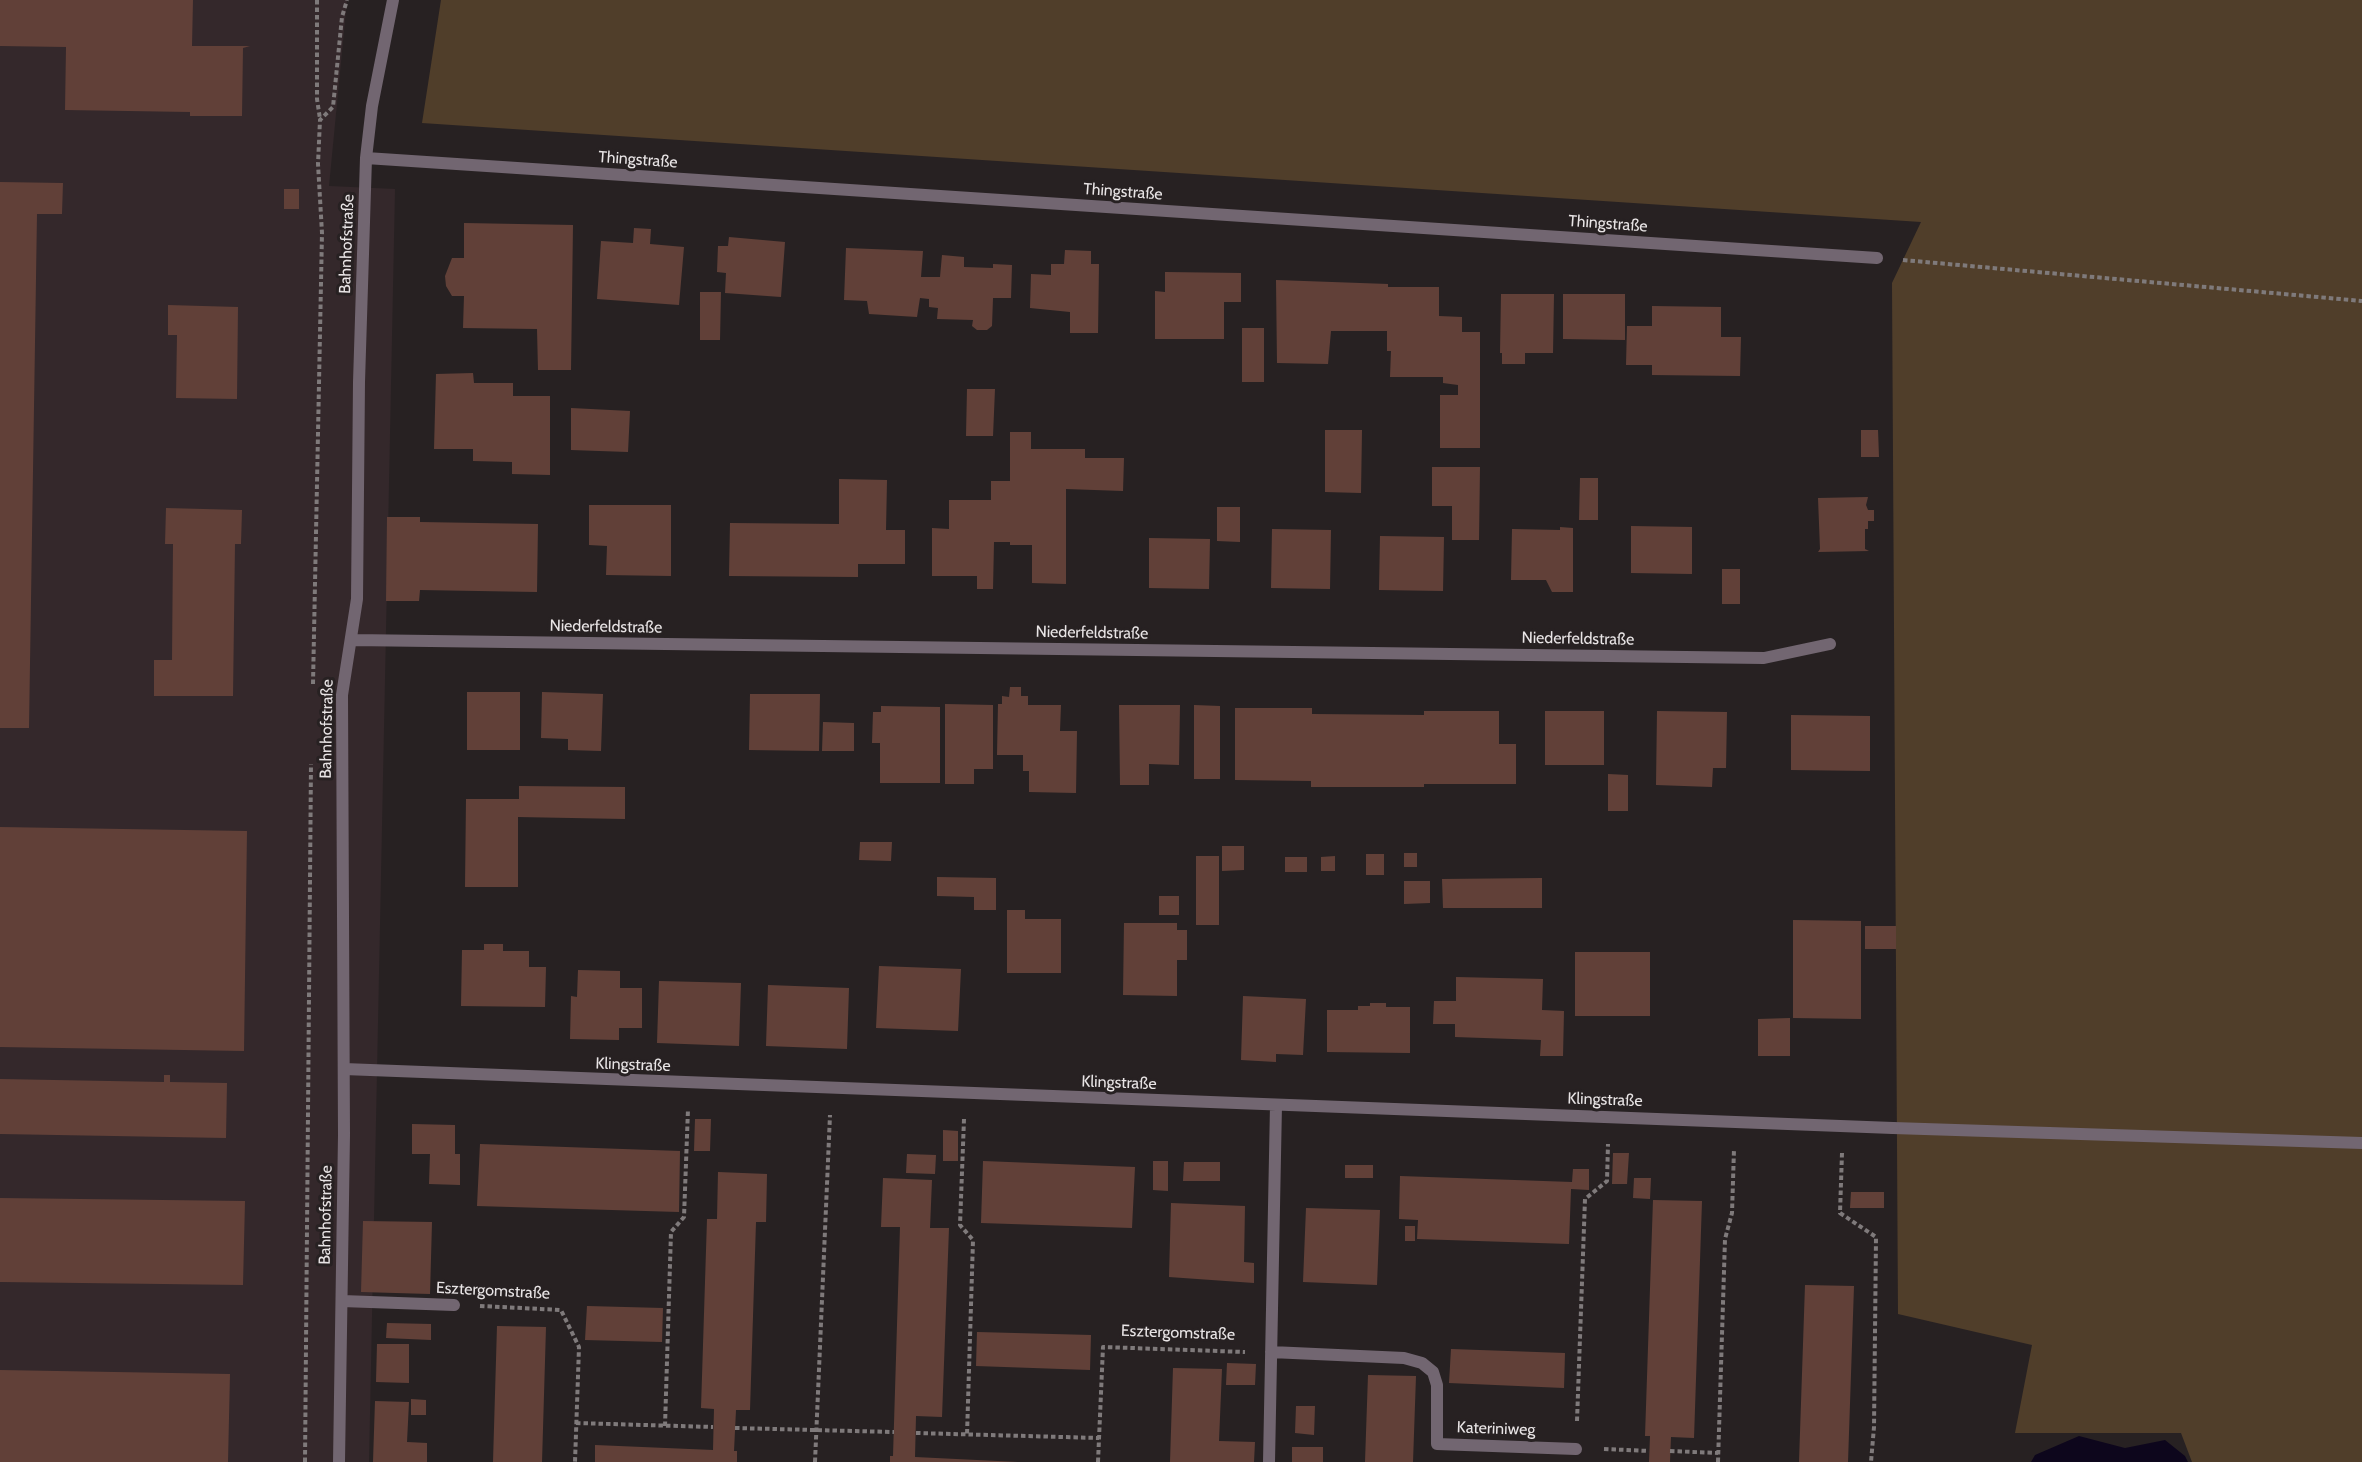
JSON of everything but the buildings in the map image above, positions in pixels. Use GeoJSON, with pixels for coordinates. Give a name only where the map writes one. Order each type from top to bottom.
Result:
{"type":"FeatureCollection","features":[{"type":"Feature","properties":{"kind":"street","name":"Bahnhofstraße"},"geometry":{"type":"LineString","coordinates":[[339,1462],[344,1069],[342,715],[346,667],[357,598],[359,382],[366,158],[380,59],[393,0]]}},
{"type":"Feature","properties":{"kind":"street","name":"Thingstraße"},"geometry":{"type":"LineString","coordinates":[[366,158],[1877,258]]}},
{"type":"Feature","properties":{"kind":"street","name":"Niederfeldstraße"},"geometry":{"type":"LineString","coordinates":[[352,640],[1764,658],[1830,644]]}},
{"type":"Feature","properties":{"kind":"street","name":"Klingstraße"},"geometry":{"type":"LineString","coordinates":[[344,1069],[831,1090],[2362,1143]]}},
{"type":"Feature","properties":{"kind":"street"},"geometry":{"type":"LineString","coordinates":[[1269,1462],[1276,1105]]}},
{"type":"Feature","properties":{"kind":"street","name":"Esztergomstraße"},"geometry":{"type":"LineString","coordinates":[[342,1301],[454,1305]]}},
{"type":"Feature","properties":{"kind":"street","name":"Kateriniweg"},"geometry":{"type":"LineString","coordinates":[[1271,1352],[1404,1358],[1422,1362],[1433,1372],[1437,1385],[1437,1444],[1576,1449]]}},
{"type":"Feature","properties":{"kind":"path"},"geometry":{"type":"LineString","coordinates":[[317,0],[320,188]]}},
{"type":"Feature","properties":{"kind":"path"},"geometry":{"type":"LineString","coordinates":[[320,120],[333,107],[342,17],[347,0]]}},
{"type":"Feature","properties":{"kind":"path"},"geometry":{"type":"LineString","coordinates":[[1877,258],[2362,301]]}},
{"type":"Feature","properties":{"kind":"path"},"geometry":{"type":"LineString","coordinates":[[665,1426],[671,1232],[684,1217],[689,1084]]}},
{"type":"Feature","properties":{"kind":"path"},"geometry":{"type":"LineString","coordinates":[[815,1462],[831,1090]]}},
{"type":"Feature","properties":{"kind":"path"},"geometry":{"type":"LineString","coordinates":[[965,1094],[960,1225],[973,1240],[967,1435]]}},
{"type":"Feature","properties":{"kind":"path"},"geometry":{"type":"LineString","coordinates":[[1609,1117],[1607,1180],[1585,1199],[1576,1449],[1649,1451]]}},
{"type":"Feature","properties":{"kind":"path"},"geometry":{"type":"LineString","coordinates":[[1718,1462],[1725,1239],[1732,1213],[1735,1121]]}},
{"type":"Feature","properties":{"kind":"path"},"geometry":{"type":"LineString","coordinates":[[1844,1126],[1840,1213],[1876,1237],[1874,1427],[1871,1462]]}},
{"type":"Feature","properties":{"kind":"path","name":"Esztergomstraße"},"geometry":{"type":"LineString","coordinates":[[454,1305],[561,1310],[579,1347],[575,1462]]}},
{"type":"Feature","properties":{"kind":"path","name":"Esztergomstraße"},"geometry":{"type":"LineString","coordinates":[[1098,1462],[1102,1347],[1271,1352]]}},
{"type":"Feature","properties":{"kind":"path"},"geometry":{"type":"LineString","coordinates":[[576,1423],[713,1427]]}},
{"type":"Feature","properties":{"kind":"path"},"geometry":{"type":"LineString","coordinates":[[735,1428],[894,1432]]}},
{"type":"Feature","properties":{"kind":"path"},"geometry":{"type":"LineString","coordinates":[[916,1433],[1099,1438]]}},
{"type":"Feature","properties":{"kind":"path"},"geometry":{"type":"LineString","coordinates":[[1670,1451],[1718,1454]]}},
{"type":"Feature","properties":{"kind":"shaded area"},"geometry":{"type":"Polygon","coordinates":[[[0,0],[347,0],[329,186],[395,189],[369,1462],[0,1462],[0,0]]]}},
{"type":"Feature","properties":{"kind":"shaded area"},"geometry":{"type":"Polygon","coordinates":[[[441,0],[2362,0],[2362,1462],[2192,1462],[2181,1433],[2015,1433],[2032,1345],[1898,1314],[1892,283],[1921,222],[422,123],[441,0]]]}},
{"type":"Feature","properties":{"kind":"shaded area"},"geometry":{"type":"Polygon","coordinates":[[[2079,1436],[2125,1448],[2165,1440],[2185,1456],[2188,1462],[2031,1462],[2035,1455],[2079,1436]]]}}]}
